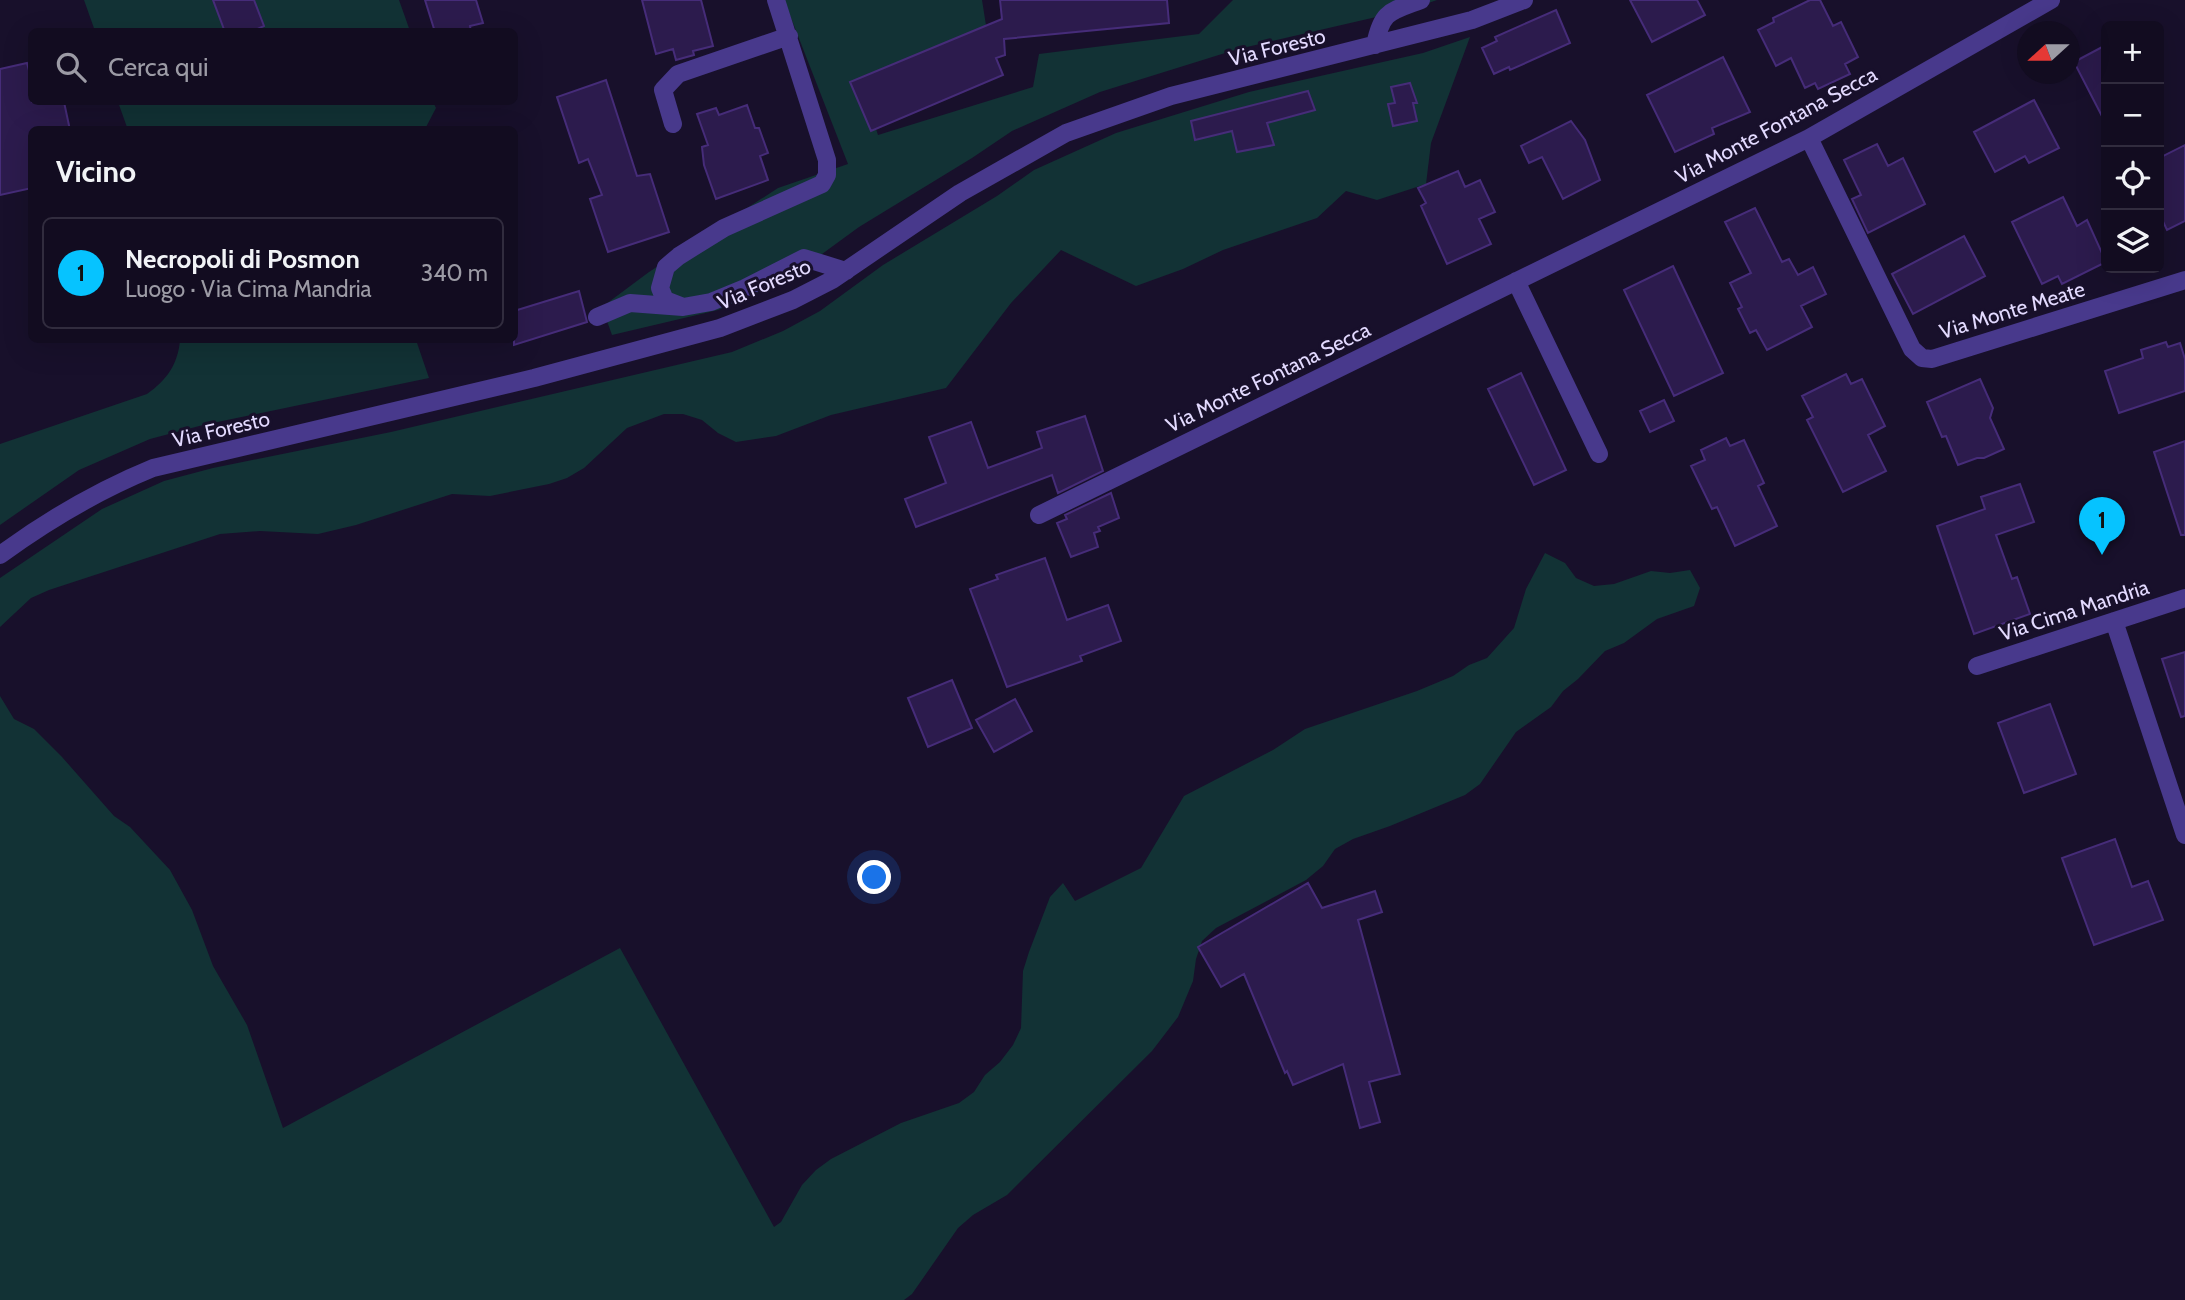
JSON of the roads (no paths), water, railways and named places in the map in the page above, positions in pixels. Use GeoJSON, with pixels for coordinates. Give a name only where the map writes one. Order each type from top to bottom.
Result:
{"type":"FeatureCollection","features":[{"type":"Feature","properties":{"kind":"street"},"geometry":{"type":"LineString","coordinates":[[684,307],[666,300],[660,288],[666,267],[724,228],[822,184],[827,175],[827,160],[776,0]]}},
{"type":"Feature","properties":{"kind":"street"},"geometry":{"type":"LineString","coordinates":[[1375,45],[1379,24],[1390,12],[1421,0]]}},
{"type":"Feature","properties":{"kind":"street","name":"Via Foresto"},"geometry":{"type":"LineString","coordinates":[[0,555],[31,533],[110,486],[153,468],[652,348],[767,311],[846,271],[960,193],[1066,133],[1171,96],[1472,20],[1524,0]]}},
{"type":"Feature","properties":{"kind":"street","name":"Via Monte Fontana Secca"},"geometry":{"type":"LineString","coordinates":[[1039,515],[1808,138],[2051,0]]}},
{"type":"Feature","properties":{"kind":"street"},"geometry":{"type":"LineString","coordinates":[[673,124],[663,90],[678,74],[789,36]]}},
{"type":"Feature","properties":{"kind":"street","name":"Via Monte Meate"},"geometry":{"type":"LineString","coordinates":[[1808,138],[1912,349],[1922,358],[1932,359],[2185,280]]}},
{"type":"Feature","properties":{"kind":"street"},"geometry":{"type":"LineString","coordinates":[[597,317],[630,303],[684,307],[711,302],[746,288],[804,258],[846,271]]}},
{"type":"Feature","properties":{"kind":"street"},"geometry":{"type":"LineString","coordinates":[[1516,281],[1599,454]]}},
{"type":"Feature","properties":{"kind":"street","name":"Via Cima Mandria"},"geometry":{"type":"LineString","coordinates":[[1977,666],[2185,598]]}},
{"type":"Feature","properties":{"kind":"street"},"geometry":{"type":"LineString","coordinates":[[2114,621],[2185,835]]}},
{"type":"Feature","properties":{"kind":"place","name":"Necropoli di Posmon"},"geometry":{"type":"Point","coordinates":[2102,555]}}]}
